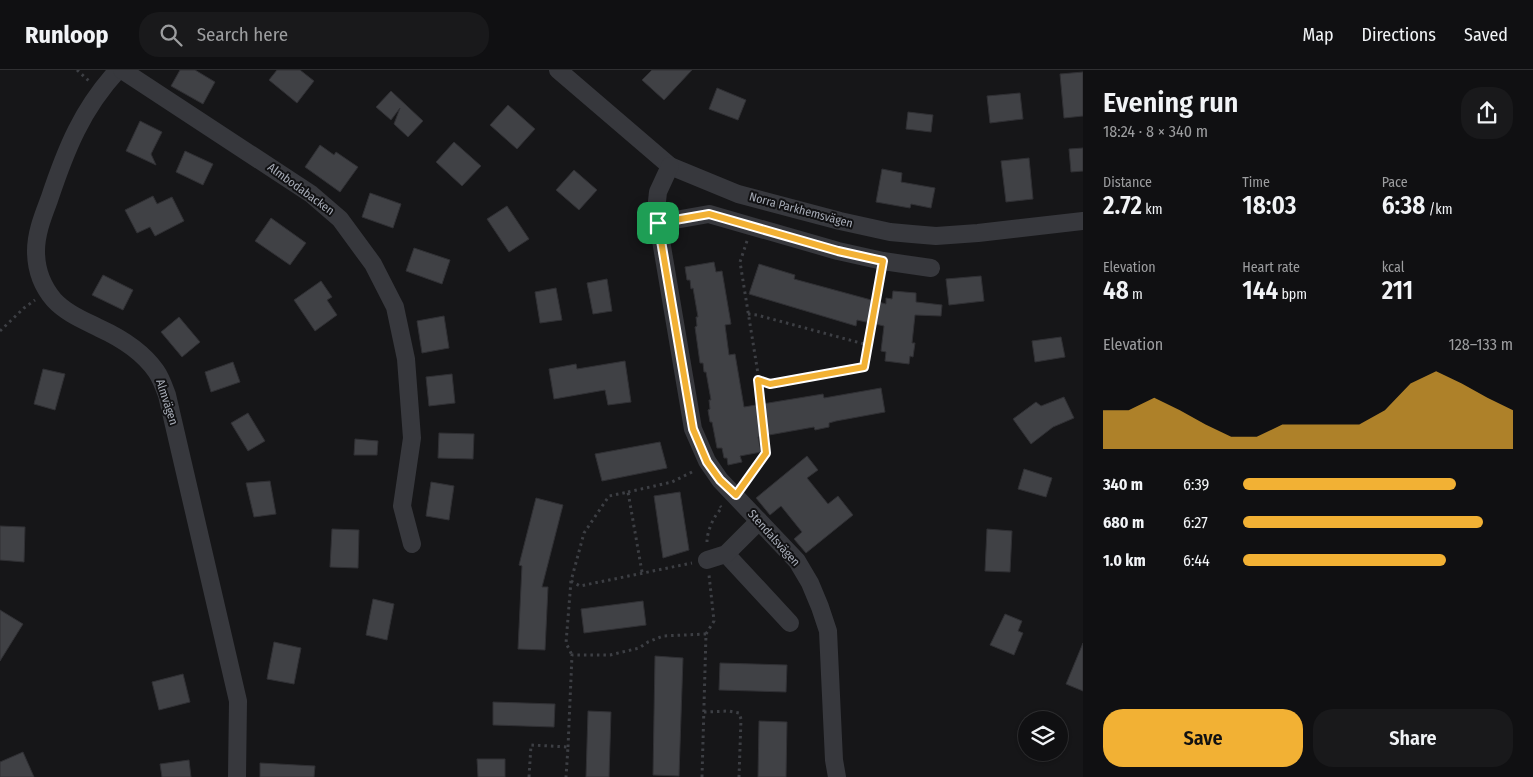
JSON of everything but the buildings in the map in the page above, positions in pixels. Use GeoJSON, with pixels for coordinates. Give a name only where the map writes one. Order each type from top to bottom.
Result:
{"type":"FeatureCollection","features":[{"type":"Feature","properties":{"kind":"street","name":"Almvägen"},"geometry":{"type":"LineString","coordinates":[[120,70],[99,90],[71,138],[38,231],[36,251],[42,283],[55,300],[74,316],[115,336],[139,352],[157,372],[167,395],[238,701],[237,777]]}},
{"type":"Feature","properties":{"kind":"street","name":"Almbodabacken"},"geometry":{"type":"LineString","coordinates":[[120,70],[311,194],[340,218],[373,264],[395,307],[406,359],[412,438],[402,506],[412,544]]}},
{"type":"Feature","properties":{"kind":"street","name":"Norra Parkhemsvägen"},"geometry":{"type":"LineString","coordinates":[[558,70],[670,166],[738,194],[890,232],[936,236],[1083,221]]}},
{"type":"Feature","properties":{"kind":"street","name":"Stendalsvägen"},"geometry":{"type":"LineString","coordinates":[[670,166],[658,192],[656,211],[693,429],[707,462],[720,480],[797,561],[810,583],[828,631],[834,760],[837,777]]}},
{"type":"Feature","properties":{"kind":"street"},"geometry":{"type":"LineString","coordinates":[[658,223],[709,214],[838,251],[883,261],[931,268]]}},
{"type":"Feature","properties":{"kind":"street"},"geometry":{"type":"LineString","coordinates":[[708,560],[726,554],[759,521]]}},
{"type":"Feature","properties":{"kind":"street"},"geometry":{"type":"LineString","coordinates":[[726,554],[790,623]]}},
{"type":"Feature","properties":{"kind":"path"},"geometry":{"type":"LineString","coordinates":[[736,495],[766,453],[758,380],[740,262],[752,226]]}},
{"type":"Feature","properties":{"kind":"path"},"geometry":{"type":"LineString","coordinates":[[758,380],[770,384],[864,367],[883,261]]}},
{"type":"Feature","properties":{"kind":"path"},"geometry":{"type":"LineString","coordinates":[[0,331],[24,308],[47,290]]}},
{"type":"Feature","properties":{"kind":"path"},"geometry":{"type":"LineString","coordinates":[[748,314],[868,345]]}},
{"type":"Feature","properties":{"kind":"path"},"geometry":{"type":"LineString","coordinates":[[566,777],[572,655],[566,643],[571,581],[584,533],[609,496],[672,482],[694,471],[699,479]]}},
{"type":"Feature","properties":{"kind":"path"},"geometry":{"type":"LineString","coordinates":[[628,492],[642,572]]}},
{"type":"Feature","properties":{"kind":"path"},"geometry":{"type":"LineString","coordinates":[[702,777],[706,634],[714,621],[707,535],[718,512],[722,508],[716,501]]}},
{"type":"Feature","properties":{"kind":"path"},"geometry":{"type":"LineString","coordinates":[[571,581],[580,586],[708,560]]}},
{"type":"Feature","properties":{"kind":"path"},"geometry":{"type":"LineString","coordinates":[[572,655],[610,655],[639,648],[663,636],[706,634]]}},
{"type":"Feature","properties":{"kind":"path"},"geometry":{"type":"LineString","coordinates":[[704,712],[739,713],[741,719],[739,777]]}},
{"type":"Feature","properties":{"kind":"path"},"geometry":{"type":"LineString","coordinates":[[530,777],[531,745],[568,746]]}},
{"type":"Feature","properties":{"kind":"route"},"geometry":{"type":"LineString","coordinates":[[709,214],[838,251],[883,261],[864,367],[770,384],[758,380],[766,453],[736,495],[720,480],[707,462],[693,429],[658,223],[709,214]]}}]}
